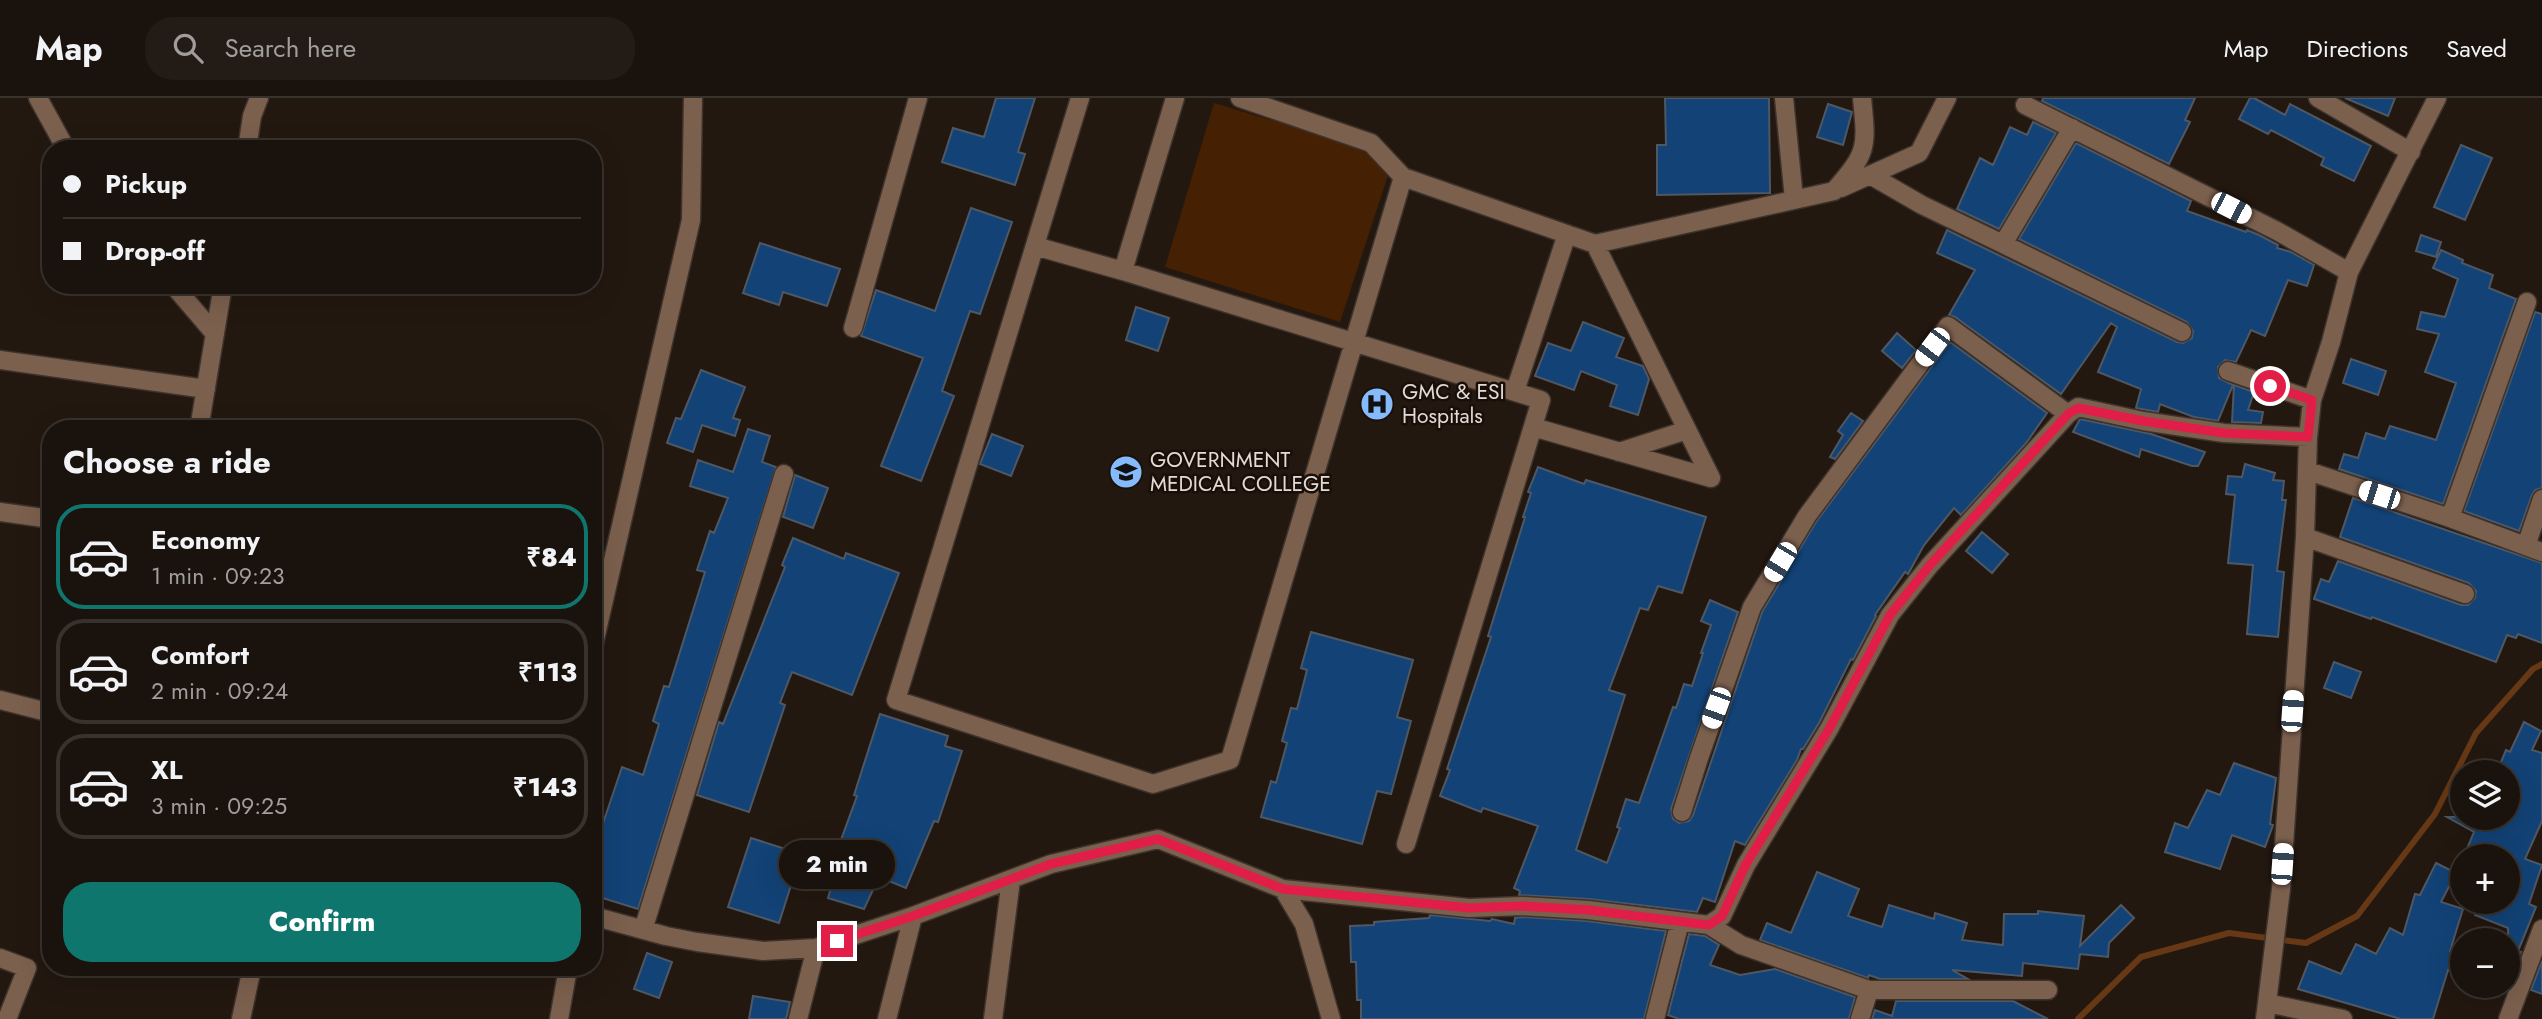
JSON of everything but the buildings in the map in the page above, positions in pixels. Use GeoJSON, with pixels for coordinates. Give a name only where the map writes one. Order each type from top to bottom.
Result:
{"type":"FeatureCollection","features":[{"type":"Feature","properties":{"kind":"street"},"geometry":{"type":"LineString","coordinates":[[38,98],[61,140]]}},
{"type":"Feature","properties":{"kind":"street"},"geometry":{"type":"LineString","coordinates":[[248,140],[252,116],[259,98]]}},
{"type":"Feature","properties":{"kind":"street"},"geometry":{"type":"LineString","coordinates":[[602,609],[691,220],[693,98]]}},
{"type":"Feature","properties":{"kind":"street"},"geometry":{"type":"LineString","coordinates":[[853,328],[918,98]]}},
{"type":"Feature","properties":{"kind":"street"},"geometry":{"type":"LineString","coordinates":[[1080,98],[896,700],[1153,785],[1230,760],[1403,177]]}},
{"type":"Feature","properties":{"kind":"street"},"geometry":{"type":"LineString","coordinates":[[1123,271],[1175,98]]}},
{"type":"Feature","properties":{"kind":"street"},"geometry":{"type":"LineString","coordinates":[[1240,98],[1371,143],[1403,177],[1595,244],[1834,191],[1919,153],[1947,98]]}},
{"type":"Feature","properties":{"kind":"street"},"geometry":{"type":"LineString","coordinates":[[1784,98],[1794,199]]}},
{"type":"Feature","properties":{"kind":"street"},"geometry":{"type":"LineString","coordinates":[[1834,191],[1857,165],[1866,140],[1862,98]]}},
{"type":"Feature","properties":{"kind":"street"},"geometry":{"type":"LineString","coordinates":[[2318,98],[2411,152]]}},
{"type":"Feature","properties":{"kind":"street"},"geometry":{"type":"LineString","coordinates":[[2343,1019],[2266,1011],[2281,889],[2305,537],[2308,437],[2312,400],[2349,272],[2381,204],[2411,152],[2437,98]]}},
{"type":"Feature","properties":{"kind":"street"},"geometry":{"type":"LineString","coordinates":[[2025,105],[2277,231],[2349,272]]}},
{"type":"Feature","properties":{"kind":"street"},"geometry":{"type":"LineString","coordinates":[[2003,244],[2072,128]]}},
{"type":"Feature","properties":{"kind":"street"},"geometry":{"type":"LineString","coordinates":[[1870,175],[1922,205],[2182,332]]}},
{"type":"Feature","properties":{"kind":"street"},"geometry":{"type":"LineString","coordinates":[[1515,391],[1567,234]]}},
{"type":"Feature","properties":{"kind":"street"},"geometry":{"type":"LineString","coordinates":[[1533,427],[1711,478],[1595,244]]}},
{"type":"Feature","properties":{"kind":"street"},"geometry":{"type":"LineString","coordinates":[[1035,246],[1541,400],[1406,844]]}},
{"type":"Feature","properties":{"kind":"street"},"geometry":{"type":"LineString","coordinates":[[181,294],[215,334]]}},
{"type":"Feature","properties":{"kind":"street"},"geometry":{"type":"LineString","coordinates":[[201,420],[222,294]]}},
{"type":"Feature","properties":{"kind":"street"},"geometry":{"type":"LineString","coordinates":[[2449,518],[2527,302]]}},
{"type":"Feature","properties":{"kind":"street"},"geometry":{"type":"LineString","coordinates":[[1682,812],[1752,607],[1807,516],[1948,326],[2068,414]]}},
{"type":"Feature","properties":{"kind":"street"},"geometry":{"type":"LineString","coordinates":[[0,360],[206,389]]}},
{"type":"Feature","properties":{"kind":"street"},"geometry":{"type":"LineString","coordinates":[[2228,371],[2312,400]]}},
{"type":"Feature","properties":{"kind":"street"},"geometry":{"type":"LineString","coordinates":[[1709,925],[1722,916],[1746,864],[1829,729],[1890,615],[1930,565],[2068,414],[2078,408],[2224,433],[2308,437]]}},
{"type":"Feature","properties":{"kind":"street"},"geometry":{"type":"LineString","coordinates":[[1619,452],[1687,430]]}},
{"type":"Feature","properties":{"kind":"street"},"geometry":{"type":"LineString","coordinates":[[2308,471],[2534,549],[2542,499]]}},
{"type":"Feature","properties":{"kind":"street"},"geometry":{"type":"LineString","coordinates":[[643,930],[784,474]]}},
{"type":"Feature","properties":{"kind":"street"},"geometry":{"type":"LineString","coordinates":[[0,512],[42,518]]}},
{"type":"Feature","properties":{"kind":"street"},"geometry":{"type":"LineString","coordinates":[[2305,537],[2465,594]]}},
{"type":"Feature","properties":{"kind":"street"},"geometry":{"type":"LineString","coordinates":[[0,700],[42,711]]}},
{"type":"Feature","properties":{"kind":"street"},"geometry":{"type":"LineString","coordinates":[[602,919],[697,942],[763,951],[816,948],[913,916],[1051,864],[1158,839],[1283,889],[1469,908],[1522,906],[1588,910],[1709,925],[1741,945],[1869,990],[2048,990]]}},
{"type":"Feature","properties":{"kind":"street"},"geometry":{"type":"LineString","coordinates":[[993,1019],[1011,880]]}},
{"type":"Feature","properties":{"kind":"street"},"geometry":{"type":"LineString","coordinates":[[1283,889],[1304,924],[1331,1019]]}},
{"type":"Feature","properties":{"kind":"street"},"geometry":{"type":"LineString","coordinates":[[887,1019],[913,916]]}},
{"type":"Feature","properties":{"kind":"street"},"geometry":{"type":"LineString","coordinates":[[1655,1019],[1680,922]]}},
{"type":"Feature","properties":{"kind":"street"},"geometry":{"type":"LineString","coordinates":[[2508,1019],[2542,929]]}},
{"type":"Feature","properties":{"kind":"street"},"geometry":{"type":"LineString","coordinates":[[798,1019],[816,948]]}},
{"type":"Feature","properties":{"kind":"street"},"geometry":{"type":"LineString","coordinates":[[0,958],[27,968],[7,1019]]}},
{"type":"Feature","properties":{"kind":"street"},"geometry":{"type":"LineString","coordinates":[[241,1019],[250,976]]}},
{"type":"Feature","properties":{"kind":"street"},"geometry":{"type":"LineString","coordinates":[[559,1019],[567,976]]}},
{"type":"Feature","properties":{"kind":"street"},"geometry":{"type":"LineString","coordinates":[[1860,1019],[1869,990]]}},
{"type":"Feature","properties":{"kind":"shaded area"},"geometry":{"type":"Polygon","coordinates":[[[1214,103],[1394,157],[1340,322],[1165,267],[1214,103]]]}},
{"type":"Feature","properties":{"kind":"waterway"},"geometry":{"type":"LineString","coordinates":[[2078,1019],[2141,957],[2229,933],[2306,943],[2357,916],[2435,814],[2476,733],[2533,669],[2542,664]]}},
{"type":"Feature","properties":{"kind":"place","name":"GMC & ESI Hospitals"},"geometry":{"type":"Point","coordinates":[1377,404]}},
{"type":"Feature","properties":{"kind":"place","name":"GOVERNMENT MEDICAL COLLEGE"},"geometry":{"type":"Point","coordinates":[1126,472]}},
{"type":"Feature","properties":{"kind":"route"},"geometry":{"type":"LineString","coordinates":[[837,941],[913,916],[1051,864],[1158,839],[1283,889],[1469,908],[1522,906],[1588,910],[1709,925],[1722,916],[1746,864],[1829,729],[1890,615],[1930,565],[2068,414],[2078,408],[2224,433],[2308,437],[2312,400],[2270,386]]}}]}
